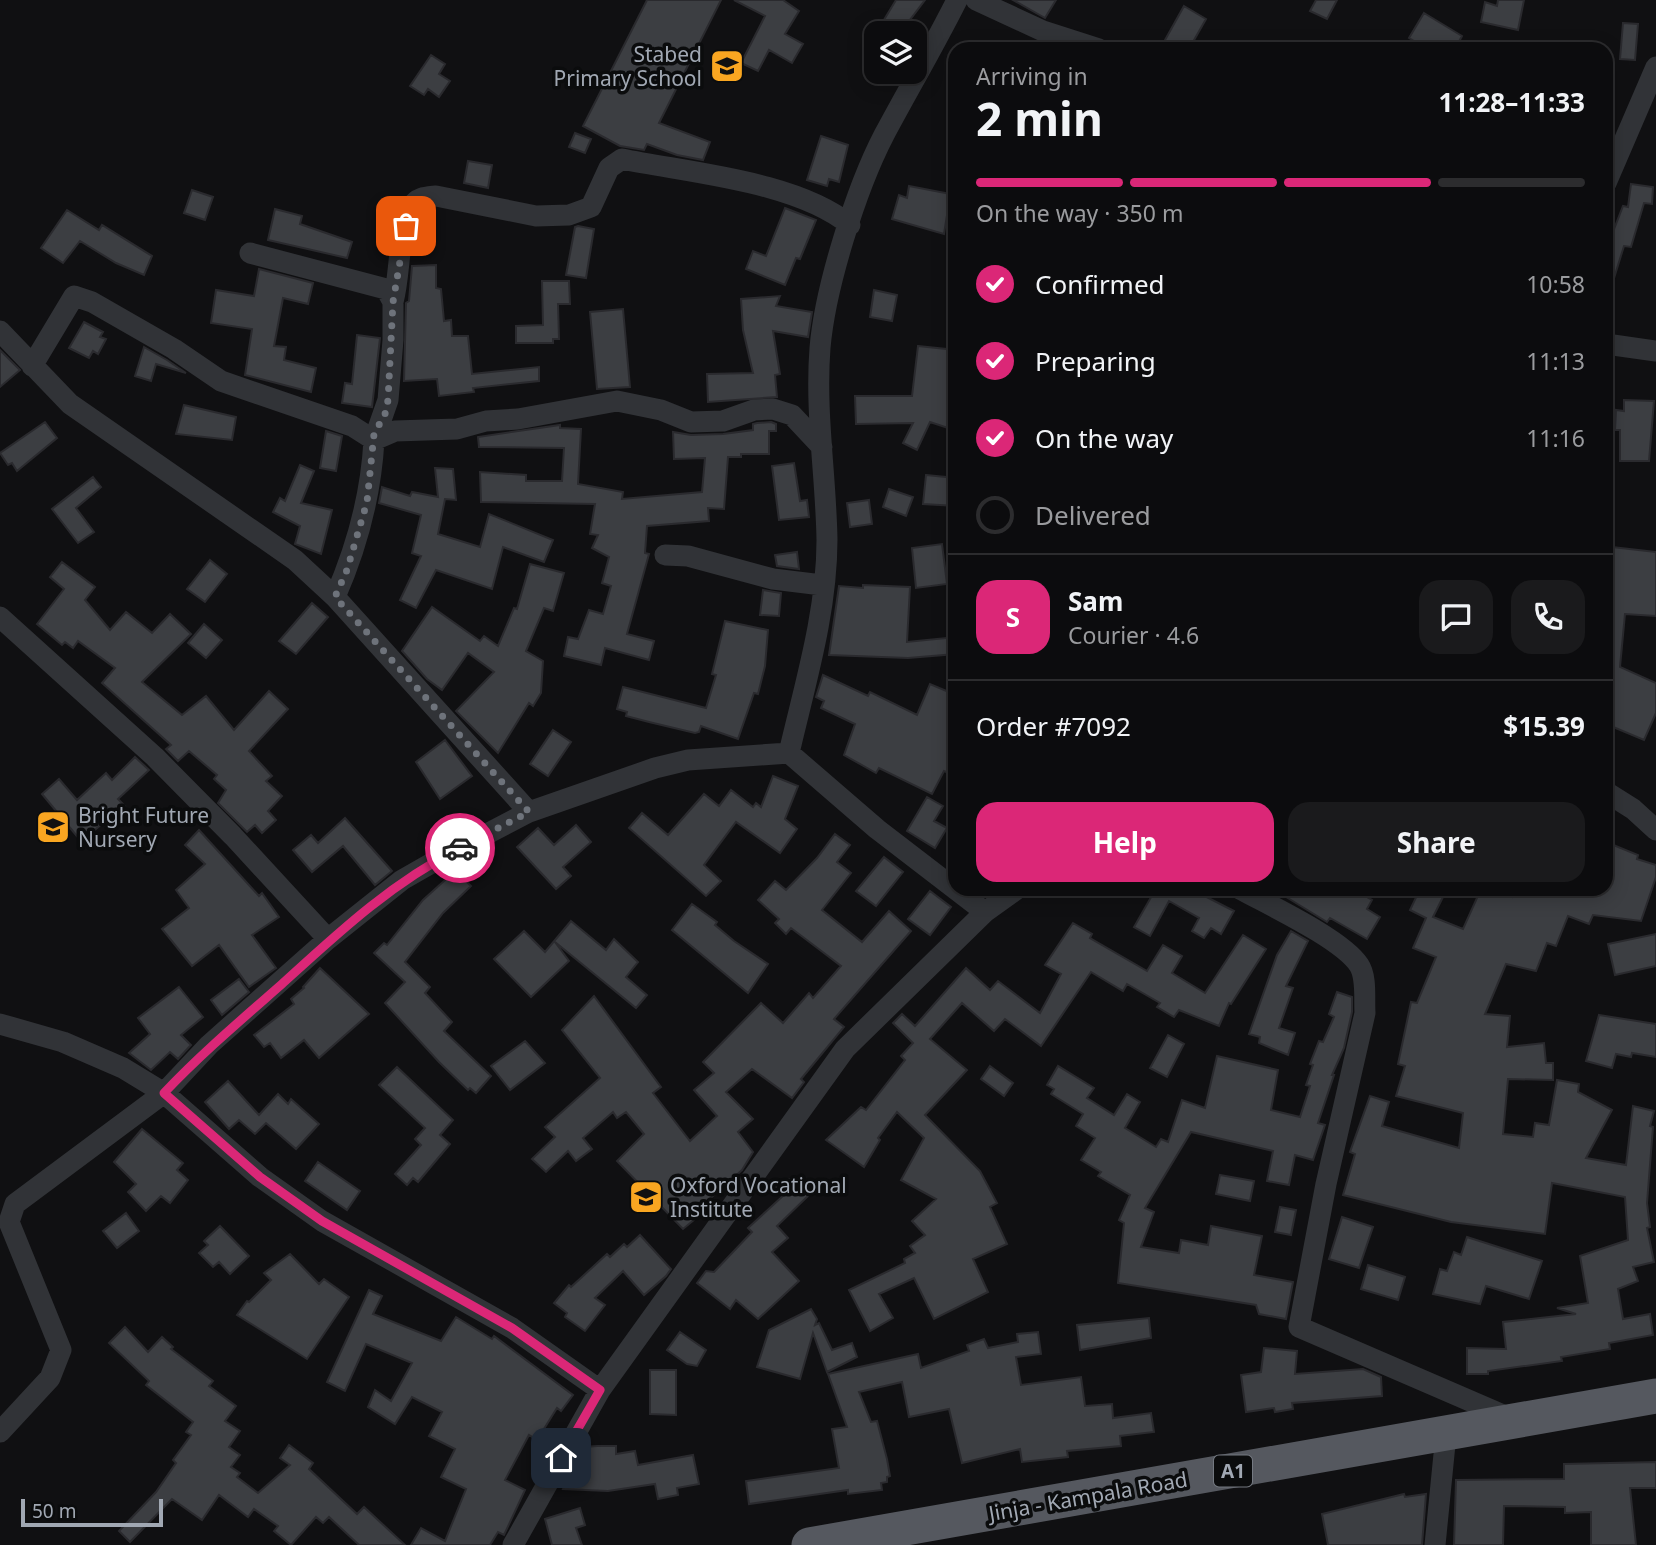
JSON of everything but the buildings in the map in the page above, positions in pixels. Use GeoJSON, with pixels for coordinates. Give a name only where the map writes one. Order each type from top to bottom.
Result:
{"type":"FeatureCollection","features":[{"type":"Feature","properties":{"kind":"highway","name":"Jinja - Kampala Road"},"geometry":{"type":"LineString","coordinates":[[809,1545],[1656,1396]]}},
{"type":"Feature","properties":{"kind":"street"},"geometry":{"type":"LineString","coordinates":[[789,753],[817,633],[827,542],[820,347],[850,225],[883,137],[924,68],[957,0]]}},
{"type":"Feature","properties":{"kind":"street"},"geometry":{"type":"LineString","coordinates":[[976,0],[1043,31],[1077,42]]}},
{"type":"Feature","properties":{"kind":"street"},"geometry":{"type":"LineString","coordinates":[[1613,167],[1656,67]]}},
{"type":"Feature","properties":{"kind":"street"},"geometry":{"type":"LineString","coordinates":[[335,597],[347,570],[367,502],[374,440],[388,400],[393,302],[406,226],[412,205],[422,197],[436,196],[536,216],[569,215],[591,207],[609,168],[622,159],[768,188],[833,212],[850,225]]}},
{"type":"Feature","properties":{"kind":"street"},"geometry":{"type":"LineString","coordinates":[[250,253],[371,282],[386,289],[393,302]]}},
{"type":"Feature","properties":{"kind":"street"},"geometry":{"type":"LineString","coordinates":[[32,366],[74,296],[92,302],[174,349],[221,381],[352,426],[374,440]]}},
{"type":"Feature","properties":{"kind":"street"},"geometry":{"type":"LineString","coordinates":[[0,331],[70,404],[295,560],[335,597],[529,812]]}},
{"type":"Feature","properties":{"kind":"street"},"geometry":{"type":"LineString","coordinates":[[1613,345],[1656,351]]}},
{"type":"Feature","properties":{"kind":"street"},"geometry":{"type":"LineString","coordinates":[[374,440],[396,431],[457,429],[486,421],[518,419],[617,401],[661,410],[691,422],[723,421],[754,410],[773,409],[792,415],[822,447]]}},
{"type":"Feature","properties":{"kind":"street"},"geometry":{"type":"LineString","coordinates":[[665,555],[688,556],[773,579],[822,585]]}},
{"type":"Feature","properties":{"kind":"street"},"geometry":{"type":"LineString","coordinates":[[0,617],[145,748],[233,836],[328,939]]}},
{"type":"Feature","properties":{"kind":"street"},"geometry":{"type":"LineString","coordinates":[[0,1432],[50,1378],[61,1350],[9,1222],[15,1204],[164,1093],[209,1045],[328,939],[402,880],[529,812],[654,768],[688,760],[789,753],[877,829],[948,884]]}},
{"type":"Feature","properties":{"kind":"street"},"geometry":{"type":"LineString","coordinates":[[1613,796],[1633,809],[1656,830]]}},
{"type":"Feature","properties":{"kind":"street"},"geometry":{"type":"LineString","coordinates":[[964,896],[985,912]]}},
{"type":"Feature","properties":{"kind":"street"},"geometry":{"type":"LineString","coordinates":[[513,1545],[600,1390],[845,1049],[985,912],[1007,896]]}},
{"type":"Feature","properties":{"kind":"street"},"geometry":{"type":"LineString","coordinates":[[1252,896],[1336,944],[1359,965],[1364,985],[1365,1013],[1326,1184],[1299,1327],[1517,1420]]}},
{"type":"Feature","properties":{"kind":"street"},"geometry":{"type":"LineString","coordinates":[[0,1024],[63,1042],[123,1068],[164,1093],[260,1177],[322,1221],[512,1328],[600,1390]]}},
{"type":"Feature","properties":{"kind":"street"},"geometry":{"type":"LineString","coordinates":[[1435,1545],[1446,1434]]}},
{"type":"Feature","properties":{"kind":"way so far"},"geometry":{"type":"LineString","coordinates":[[406,226],[393,302],[388,400],[381,423],[375,429],[373,469],[357,540],[335,597],[529,812],[460,848]]}},
{"type":"Feature","properties":{"kind":"place","name":"Stabed Primary School"},"geometry":{"type":"Point","coordinates":[727,66]}},
{"type":"Feature","properties":{"kind":"place","name":"Bright Future Nursery"},"geometry":{"type":"Point","coordinates":[53,827]}},
{"type":"Feature","properties":{"kind":"place","name":"Oxford Vocational Institute"},"geometry":{"type":"Point","coordinates":[646,1197]}},
{"type":"Feature","properties":{"kind":"route"},"geometry":{"type":"LineString","coordinates":[[460,848],[402,880],[328,939],[282,984],[209,1045],[164,1093],[260,1177],[322,1221],[512,1328],[600,1390],[561,1458]]}}]}
